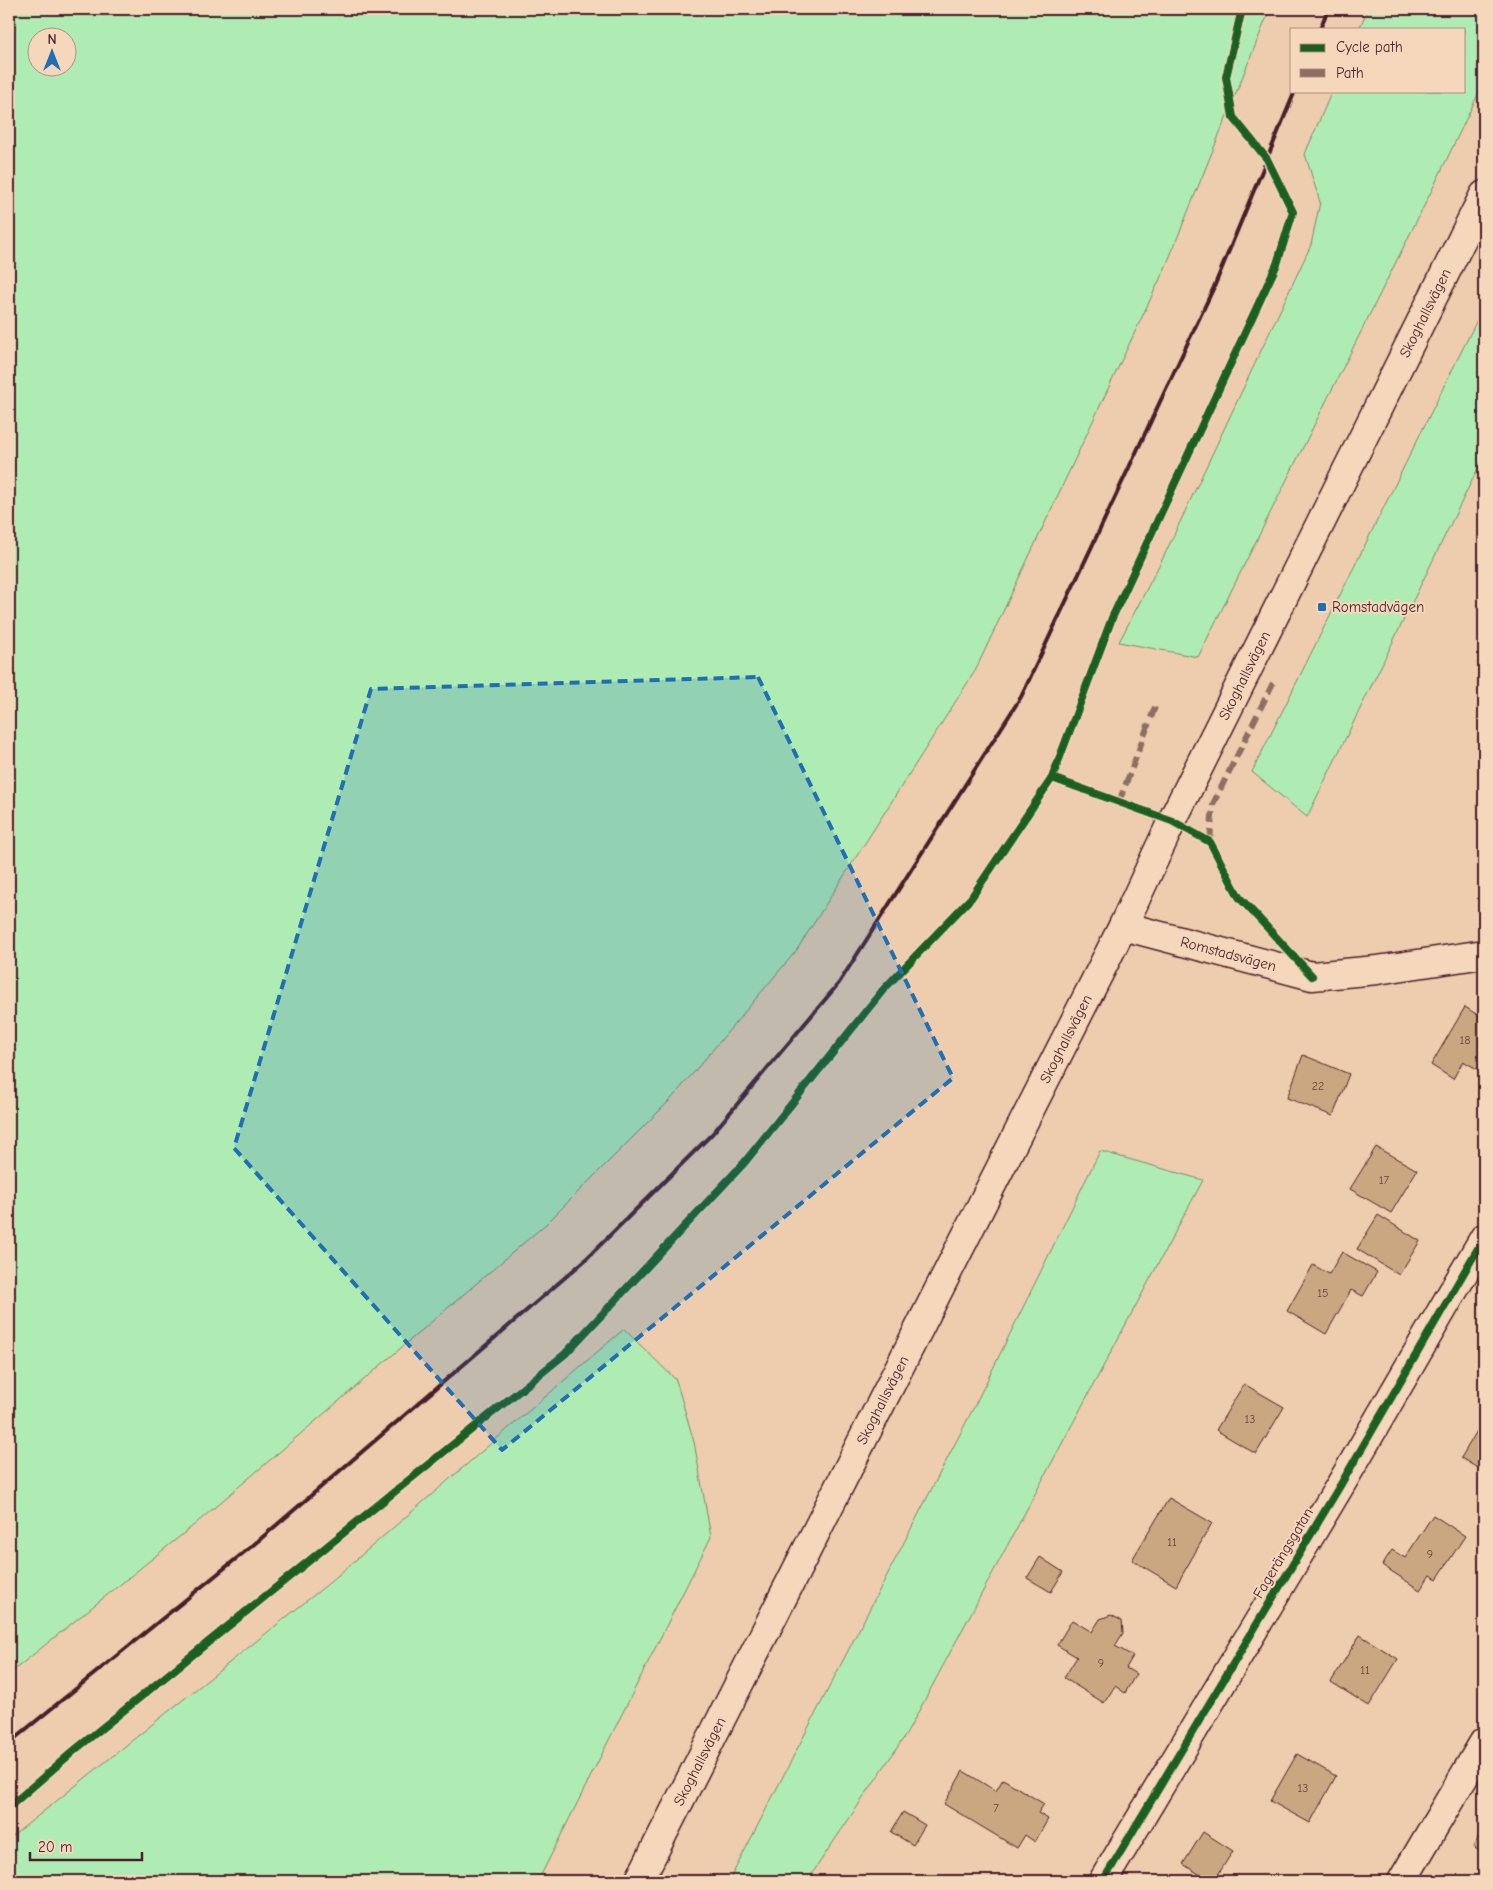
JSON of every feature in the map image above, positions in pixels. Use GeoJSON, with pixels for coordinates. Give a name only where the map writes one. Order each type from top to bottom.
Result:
{"type":"FeatureCollection","features":[{"type":"Feature","properties":{"kind":"main road","name":"Skoghallsvägen"},"geometry":{"type":"LineString","coordinates":[[639,1881],[1123,926],[1177,812],[1484,195]]}},
{"type":"Feature","properties":{"kind":"main road","name":"Romstadsvägen"},"geometry":{"type":"LineString","coordinates":[[1123,926],[1312,976],[1377,970],[1484,954]]}},
{"type":"Feature","properties":{"kind":"main road","name":"Fagerängsgatan"},"geometry":{"type":"LineString","coordinates":[[1103,1881],[1336,1493],[1484,1238]]}},
{"type":"Feature","properties":{"kind":"main road"},"geometry":{"type":"LineString","coordinates":[[1402,1881],[1484,1742]]}},
{"type":"Feature","properties":{"kind":"highlighted area"},"geometry":{"type":"Polygon","coordinates":[[[758,677],[953,1078],[502,1450],[234,1148],[371,689],[758,677]]]}},
{"type":"Feature","properties":{"kind":"green space"},"geometry":{"type":"Polygon","coordinates":[[[9,9],[1270,9],[1166,266],[975,671],[796,951],[672,1098],[547,1223],[194,1525],[9,1674],[9,9]]]}},
{"type":"Feature","properties":{"kind":"green space"},"geometry":{"type":"Polygon","coordinates":[[[1368,9],[1484,9],[1484,82],[1429,196],[1198,657],[1119,642],[1164,556],[1311,245],[1320,202],[1305,154],[1332,92],[1466,92],[1466,28],[1359,28],[1368,9]]]}},
{"type":"Feature","properties":{"kind":"green space"},"geometry":{"type":"Polygon","coordinates":[[[1484,306],[1484,456],[1307,817],[1252,772],[1484,306]]]}},
{"type":"Feature","properties":{"kind":"green space"},"geometry":{"type":"Polygon","coordinates":[[[1100,1151],[1203,1180],[907,1733],[807,1881],[729,1881],[973,1409],[1100,1151]]]}},
{"type":"Feature","properties":{"kind":"green space"},"geometry":{"type":"Polygon","coordinates":[[[624,1329],[676,1380],[694,1442],[711,1537],[538,1881],[9,1881],[9,1839],[329,1583],[624,1329]]]}},
{"type":"Feature","properties":{"kind":"building"},"geometry":{"type":"Polygon","coordinates":[[[1465,1007],[1484,1019],[1484,1073],[1463,1061],[1453,1079],[1431,1065],[1465,1007]]]}},
{"type":"Feature","properties":{"kind":"building"},"geometry":{"type":"Polygon","coordinates":[[[1303,1055],[1349,1074],[1333,1116],[1287,1098],[1303,1055]]]}},
{"type":"Feature","properties":{"kind":"building"},"geometry":{"type":"Polygon","coordinates":[[[1376,1147],[1417,1170],[1391,1213],[1350,1189],[1376,1147]]]}},
{"type":"Feature","properties":{"kind":"building"},"geometry":{"type":"Polygon","coordinates":[[[1378,1215],[1420,1241],[1399,1275],[1357,1249],[1378,1215]]]}},
{"type":"Feature","properties":{"kind":"building"},"geometry":{"type":"Polygon","coordinates":[[[1342,1252],[1377,1272],[1363,1296],[1351,1290],[1326,1334],[1287,1311],[1313,1265],[1329,1274],[1342,1252]]]}},
{"type":"Feature","properties":{"kind":"building"},"geometry":{"type":"Polygon","coordinates":[[[1244,1384],[1284,1407],[1256,1454],[1216,1430],[1244,1384]]]}},
{"type":"Feature","properties":{"kind":"building"},"geometry":{"type":"Polygon","coordinates":[[[1484,1419],[1484,1472],[1461,1458],[1484,1419]]]}},
{"type":"Feature","properties":{"kind":"building"},"geometry":{"type":"Polygon","coordinates":[[[1169,1498],[1212,1523],[1176,1586],[1132,1560],[1169,1498]]]}},
{"type":"Feature","properties":{"kind":"building"},"geometry":{"type":"Polygon","coordinates":[[[1433,1515],[1465,1536],[1437,1579],[1430,1575],[1420,1590],[1382,1565],[1392,1550],[1405,1558],[1433,1515]]]}},
{"type":"Feature","properties":{"kind":"building"},"geometry":{"type":"Polygon","coordinates":[[[1040,1557],[1063,1572],[1051,1592],[1027,1578],[1040,1557]]]}},
{"type":"Feature","properties":{"kind":"building"},"geometry":{"type":"Polygon","coordinates":[[[1111,1615],[1122,1621],[1123,1633],[1115,1646],[1133,1656],[1126,1668],[1136,1674],[1125,1693],[1115,1686],[1104,1703],[1064,1678],[1077,1657],[1057,1645],[1072,1620],[1092,1632],[1100,1619],[1111,1615]]]}},
{"type":"Feature","properties":{"kind":"building"},"geometry":{"type":"Polygon","coordinates":[[[1360,1635],[1398,1659],[1369,1706],[1331,1682],[1360,1635]]]}},
{"type":"Feature","properties":{"kind":"building"},"geometry":{"type":"Polygon","coordinates":[[[1297,1754],[1336,1776],[1310,1823],[1270,1801],[1297,1754]]]}},
{"type":"Feature","properties":{"kind":"building"},"geometry":{"type":"Polygon","coordinates":[[[963,1771],[996,1791],[1003,1779],[1044,1804],[1038,1813],[1048,1819],[1035,1842],[1025,1835],[1017,1848],[944,1804],[963,1771]]]}},
{"type":"Feature","properties":{"kind":"building"},"geometry":{"type":"Polygon","coordinates":[[[903,1812],[925,1825],[913,1845],[891,1832],[903,1812]]]}},
{"type":"Feature","properties":{"kind":"building"},"geometry":{"type":"Polygon","coordinates":[[[1484,1828],[1484,1854],[1473,1847],[1484,1828]]]}},
{"type":"Feature","properties":{"kind":"building"},"geometry":{"type":"Polygon","coordinates":[[[1203,1832],[1233,1851],[1214,1881],[1210,1881],[1183,1864],[1203,1832]]]}},
{"type":"Feature","properties":{"kind":"railway"},"geometry":{"type":"LineString","coordinates":[[1320,28],[1328,9]]}},
{"type":"Feature","properties":{"kind":"railway"},"geometry":{"type":"LineString","coordinates":[[9,1743],[258,1541],[583,1262],[712,1134],[839,983],[1021,697],[1214,287],[1295,92]]}},
{"type":"Feature","properties":{"kind":"marked path"},"geometry":{"type":"LineString","coordinates":[[1210,842],[1213,804],[1273,683]]}},
{"type":"Feature","properties":{"kind":"marked path"},"geometry":{"type":"LineString","coordinates":[[1119,802],[1155,707]]}},
{"type":"Feature","properties":{"kind":"cycle path"},"geometry":{"type":"LineString","coordinates":[[9,1807],[76,1749],[565,1354],[744,1163],[883,990],[971,898],[1052,778],[1112,618],[1277,264],[1293,212],[1267,159],[1233,117],[1226,77],[1242,9]]}},
{"type":"Feature","properties":{"kind":"cycle path"},"geometry":{"type":"LineString","coordinates":[[1052,778],[1172,821],[1210,842],[1239,897],[1312,976]]}},
{"type":"Feature","properties":{"kind":"cycle path"},"geometry":{"type":"LineString","coordinates":[[1103,1881],[1341,1484],[1484,1238]]}},
{"type":"Feature","properties":{"kind":"place","name":"Romstadvägen"},"geometry":{"type":"Point","coordinates":[1322,607]}}]}
